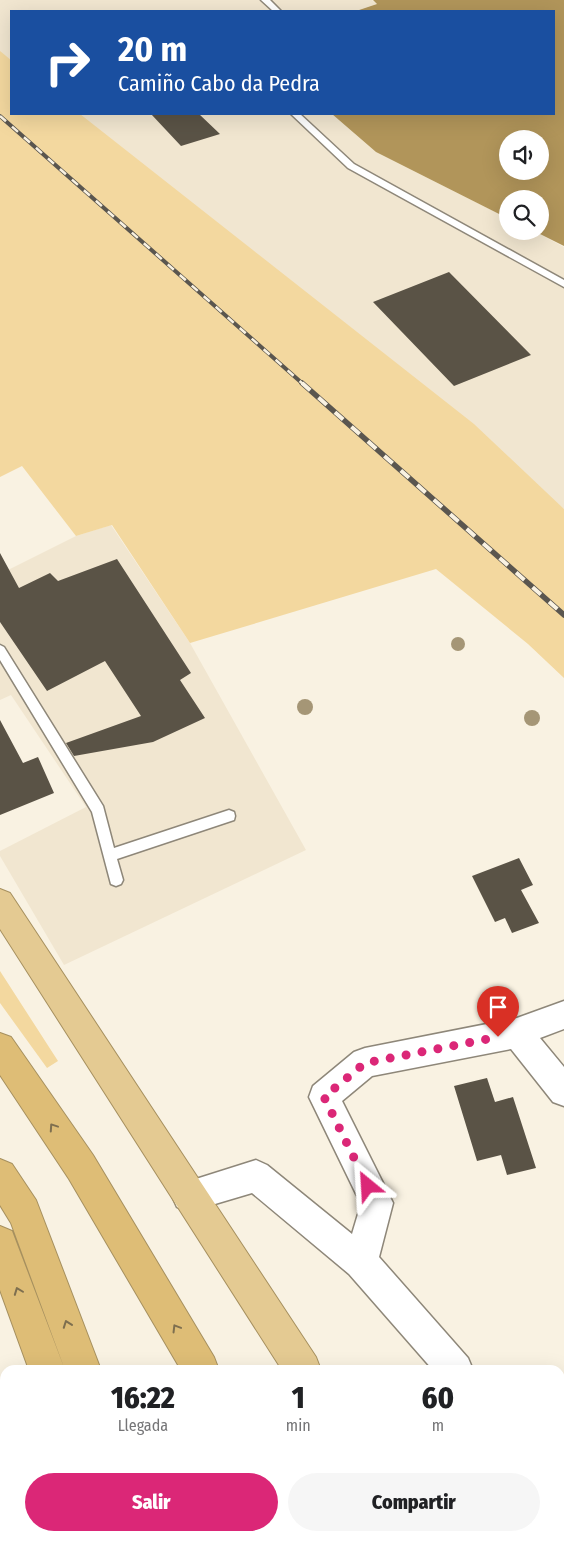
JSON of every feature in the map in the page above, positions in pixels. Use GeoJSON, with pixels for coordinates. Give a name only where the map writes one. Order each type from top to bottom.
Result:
{"type":"FeatureCollection","features":[{"type":"Feature","properties":{"kind":"highway"},"geometry":{"type":"LineString","coordinates":[[0,903],[188,1196],[300,1365]]}},
{"type":"Feature","properties":{"kind":"highway"},"geometry":{"type":"LineString","coordinates":[[0,1048],[80,1167],[198,1365]]}},
{"type":"Feature","properties":{"kind":"highway"},"geometry":{"type":"LineString","coordinates":[[0,1176],[24,1212],[48,1270],[81,1365]]}},
{"type":"Feature","properties":{"kind":"highway"},"geometry":{"type":"LineString","coordinates":[[0,1243],[45,1365]]}},
{"type":"Feature","properties":{"kind":"street"},"geometry":{"type":"LineString","coordinates":[[361,1262],[377,1203],[324,1097],[365,1063],[517,1033],[564,1015]]}},
{"type":"Feature","properties":{"kind":"street"},"geometry":{"type":"LineString","coordinates":[[517,1033],[564,1091]]}},
{"type":"Feature","properties":{"kind":"street"},"geometry":{"type":"LineString","coordinates":[[188,1196],[256,1176],[361,1262],[452,1365]]}},
{"type":"Feature","properties":{"kind":"lane"},"geometry":{"type":"LineString","coordinates":[[265,0],[276,10]]}},
{"type":"Feature","properties":{"kind":"lane"},"geometry":{"type":"LineString","coordinates":[[296,115],[351,166],[564,284]]}},
{"type":"Feature","properties":{"kind":"lane"},"geometry":{"type":"LineString","coordinates":[[0,650],[98,810],[116,880]]}},
{"type":"Feature","properties":{"kind":"lane"},"geometry":{"type":"LineString","coordinates":[[110,855],[229,816]]}},
{"type":"Feature","properties":{"kind":"shaded area"},"geometry":{"type":"Polygon","coordinates":[[[0,0],[372,0],[377,4],[359,10],[10,10],[10,59],[0,52],[0,0]]]}},
{"type":"Feature","properties":{"kind":"shaded area"},"geometry":{"type":"Polygon","coordinates":[[[373,0],[564,0],[564,246],[549,238],[549,190],[499,190],[499,214],[376,152],[333,115],[555,115],[555,10],[359,10],[377,4],[373,0]]]}},
{"type":"Feature","properties":{"kind":"shaded area"},"geometry":{"type":"Polygon","coordinates":[[[0,51],[10,59],[10,115],[81,115],[474,424],[564,509],[564,678],[528,644],[436,569],[190,643],[112,525],[76,536],[22,466],[0,477],[0,51]]]}},
{"type":"Feature","properties":{"kind":"shaded area"},"geometry":{"type":"Polygon","coordinates":[[[80,115],[333,115],[376,152],[499,214],[499,240],[549,239],[564,247],[564,509],[80,115]]]}},
{"type":"Feature","properties":{"kind":"shaded area"},"geometry":{"type":"Polygon","coordinates":[[[111,525],[190,643],[306,850],[64,965],[0,856],[0,851],[86,807],[11,695],[0,700],[0,574],[76,536],[111,525]]]}},
{"type":"Feature","properties":{"kind":"shaded area"},"geometry":{"type":"Polygon","coordinates":[[[0,971],[58,1061],[47,1068],[0,1003],[0,971]]]}},
{"type":"Feature","properties":{"kind":"building"},"geometry":{"type":"Polygon","coordinates":[[[152,115],[200,115],[220,134],[181,146],[152,115]]]}},
{"type":"Feature","properties":{"kind":"building"},"geometry":{"type":"Polygon","coordinates":[[[449,272],[531,355],[454,386],[373,302],[449,272]]]}},
{"type":"Feature","properties":{"kind":"building"},"geometry":{"type":"Polygon","coordinates":[[[0,553],[19,588],[50,573],[58,581],[117,559],[191,673],[180,680],[205,718],[153,742],[74,756],[66,743],[141,716],[105,661],[47,691],[0,622],[0,553]]]}},
{"type":"Feature","properties":{"kind":"building"},"geometry":{"type":"Polygon","coordinates":[[[0,720],[23,763],[38,757],[54,793],[0,815],[0,720]]]}},
{"type":"Feature","properties":{"kind":"building"},"geometry":{"type":"Polygon","coordinates":[[[519,858],[533,885],[521,890],[539,923],[512,933],[505,918],[495,922],[472,876],[519,858]]]}},
{"type":"Feature","properties":{"kind":"building"},"geometry":{"type":"Polygon","coordinates":[[[487,1078],[495,1102],[513,1097],[536,1168],[507,1175],[501,1155],[477,1161],[454,1086],[487,1078]]]}},
{"type":"Feature","properties":{"kind":"railway"},"geometry":{"type":"LineString","coordinates":[[0,116],[303,384]]}},
{"type":"Feature","properties":{"kind":"railway"},"geometry":{"type":"LineString","coordinates":[[302,383],[564,615]]}},
{"type":"Feature","properties":{"kind":"route"},"geometry":{"type":"LineString","coordinates":[[368,1186],[324,1097],[365,1063],[498,1037]]}}]}
